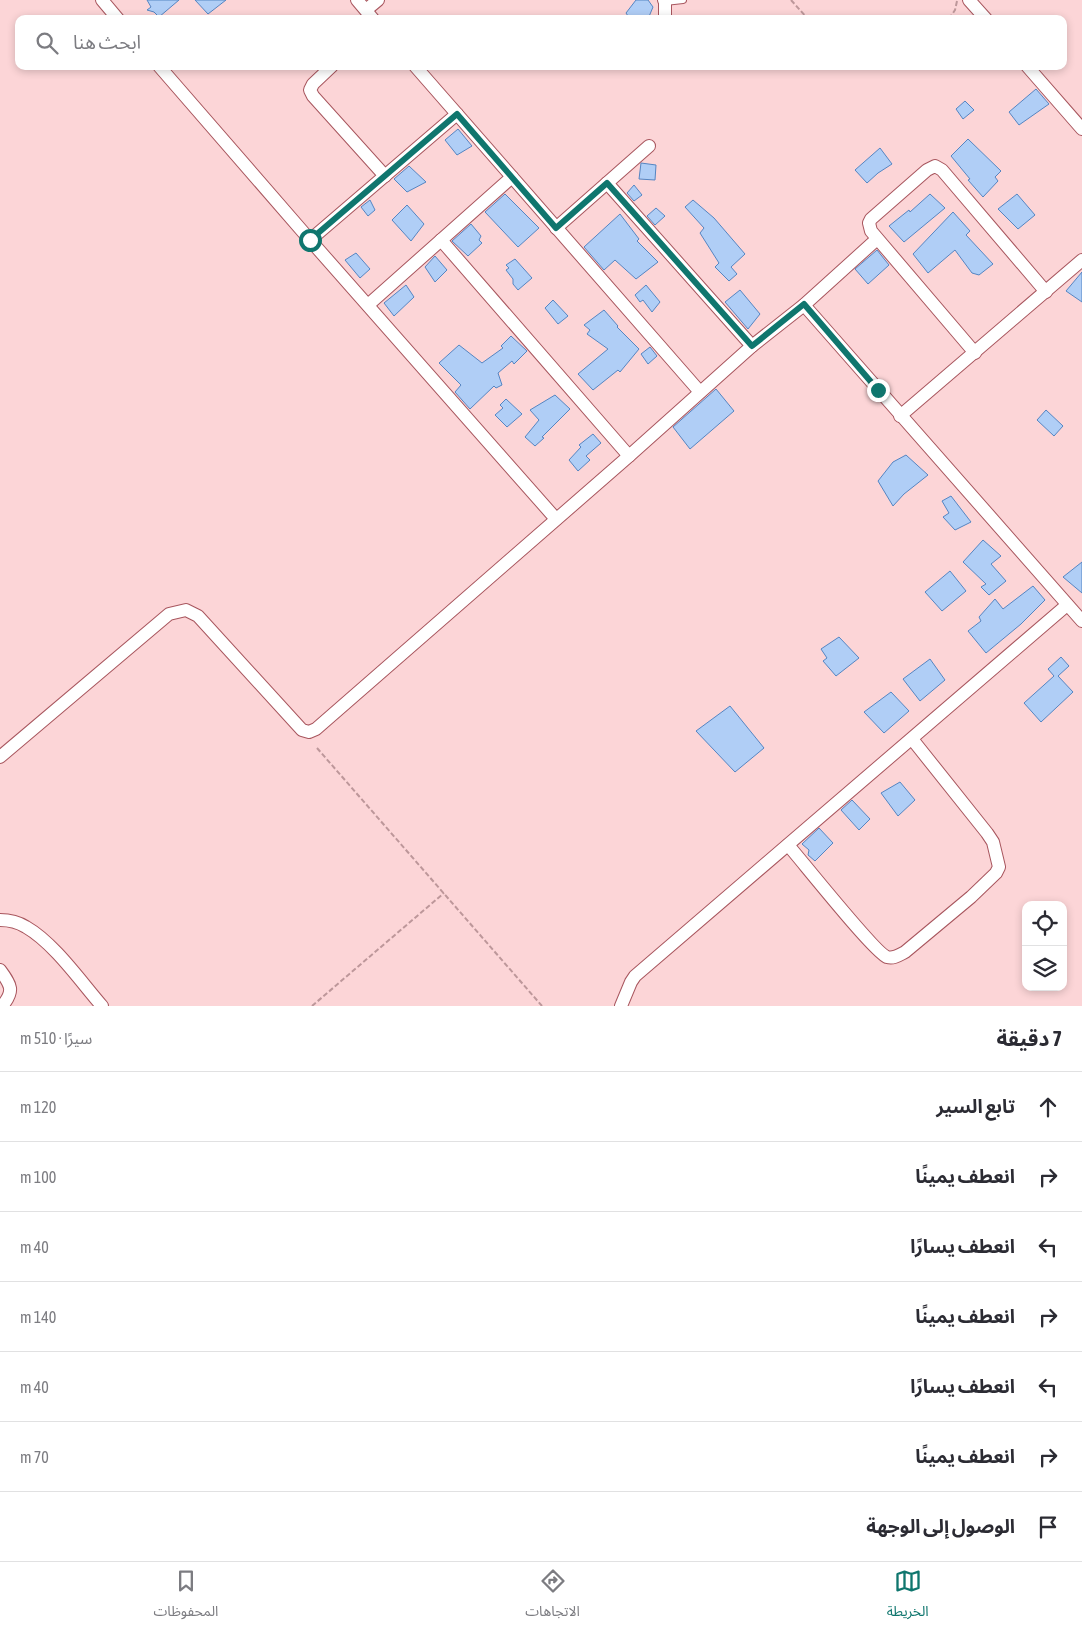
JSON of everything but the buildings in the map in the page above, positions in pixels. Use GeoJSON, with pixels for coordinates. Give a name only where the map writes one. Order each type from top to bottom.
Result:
{"type":"FeatureCollection","features":[{"type":"Feature","properties":{"kind":"street"},"geometry":{"type":"LineString","coordinates":[[102,0],[115,15]]}},
{"type":"Feature","properties":{"kind":"street"},"geometry":{"type":"LineString","coordinates":[[357,0],[370,15],[378,0]]}},
{"type":"Feature","properties":{"kind":"street"},"geometry":{"type":"LineString","coordinates":[[969,0],[982,15]]}},
{"type":"Feature","properties":{"kind":"street"},"geometry":{"type":"LineString","coordinates":[[664,1],[665,15]]}},
{"type":"Feature","properties":{"kind":"street"},"geometry":{"type":"LineString","coordinates":[[162,70],[556,519]]}},
{"type":"Feature","properties":{"kind":"street"},"geometry":{"type":"LineString","coordinates":[[328,70],[313,84],[310,90],[313,96],[385,176]]}},
{"type":"Feature","properties":{"kind":"street"},"geometry":{"type":"LineString","coordinates":[[418,70],[700,392]]}},
{"type":"Feature","properties":{"kind":"street"},"geometry":{"type":"LineString","coordinates":[[1030,70],[1082,129]]}},
{"type":"Feature","properties":{"kind":"street"},"geometry":{"type":"LineString","coordinates":[[310,240],[457,114]]}},
{"type":"Feature","properties":{"kind":"street"},"geometry":{"type":"LineString","coordinates":[[556,228],[649,146]]}},
{"type":"Feature","properties":{"kind":"street"},"geometry":{"type":"LineString","coordinates":[[975,353],[871,231],[869,223],[871,219],[927,170],[935,166],[942,170],[1046,292]]}},
{"type":"Feature","properties":{"kind":"street"},"geometry":{"type":"LineString","coordinates":[[368,304],[512,177]]}},
{"type":"Feature","properties":{"kind":"street"},"geometry":{"type":"LineString","coordinates":[[607,183],[752,346]]}},
{"type":"Feature","properties":{"kind":"street"},"geometry":{"type":"LineString","coordinates":[[0,757],[169,614],[186,610],[198,616],[302,730],[309,732],[316,729],[752,346],[804,304],[877,239]]}},
{"type":"Feature","properties":{"kind":"street"},"geometry":{"type":"LineString","coordinates":[[441,240],[629,456]]}},
{"type":"Feature","properties":{"kind":"street"},"geometry":{"type":"LineString","coordinates":[[900,416],[1082,260]]}},
{"type":"Feature","properties":{"kind":"street"},"geometry":{"type":"LineString","coordinates":[[804,304],[900,416],[1082,621]]}},
{"type":"Feature","properties":{"kind":"street"},"geometry":{"type":"LineString","coordinates":[[621,1006],[635,976],[1067,605]]}},
{"type":"Feature","properties":{"kind":"street"},"geometry":{"type":"LineString","coordinates":[[788,845],[882,955],[889,958],[905,952],[964,904],[996,873],[999,867],[996,851],[988,833],[912,738]]}},
{"type":"Feature","properties":{"kind":"street"},"geometry":{"type":"LineString","coordinates":[[0,920],[16,922],[38,936],[53,949],[102,1006]]}},
{"type":"Feature","properties":{"kind":"street"},"geometry":{"type":"LineString","coordinates":[[0,970],[9,983],[11,991],[10,997],[2,1006]]}},
{"type":"Feature","properties":{"kind":"lane"},"geometry":{"type":"LineString","coordinates":[[664,1],[683,0]]}},
{"type":"Feature","properties":{"kind":"path"},"geometry":{"type":"LineString","coordinates":[[791,0],[804,15]]}},
{"type":"Feature","properties":{"kind":"path"},"geometry":{"type":"LineString","coordinates":[[952,15],[957,0]]}},
{"type":"Feature","properties":{"kind":"path"},"geometry":{"type":"LineString","coordinates":[[316,748],[542,1006]]}},
{"type":"Feature","properties":{"kind":"path"},"geometry":{"type":"LineString","coordinates":[[312,1006],[444,892]]}},
{"type":"Feature","properties":{"kind":"route"},"geometry":{"type":"LineString","coordinates":[[310,240],[457,114],[556,228],[607,183],[752,346],[804,304],[878,390]]}}]}
